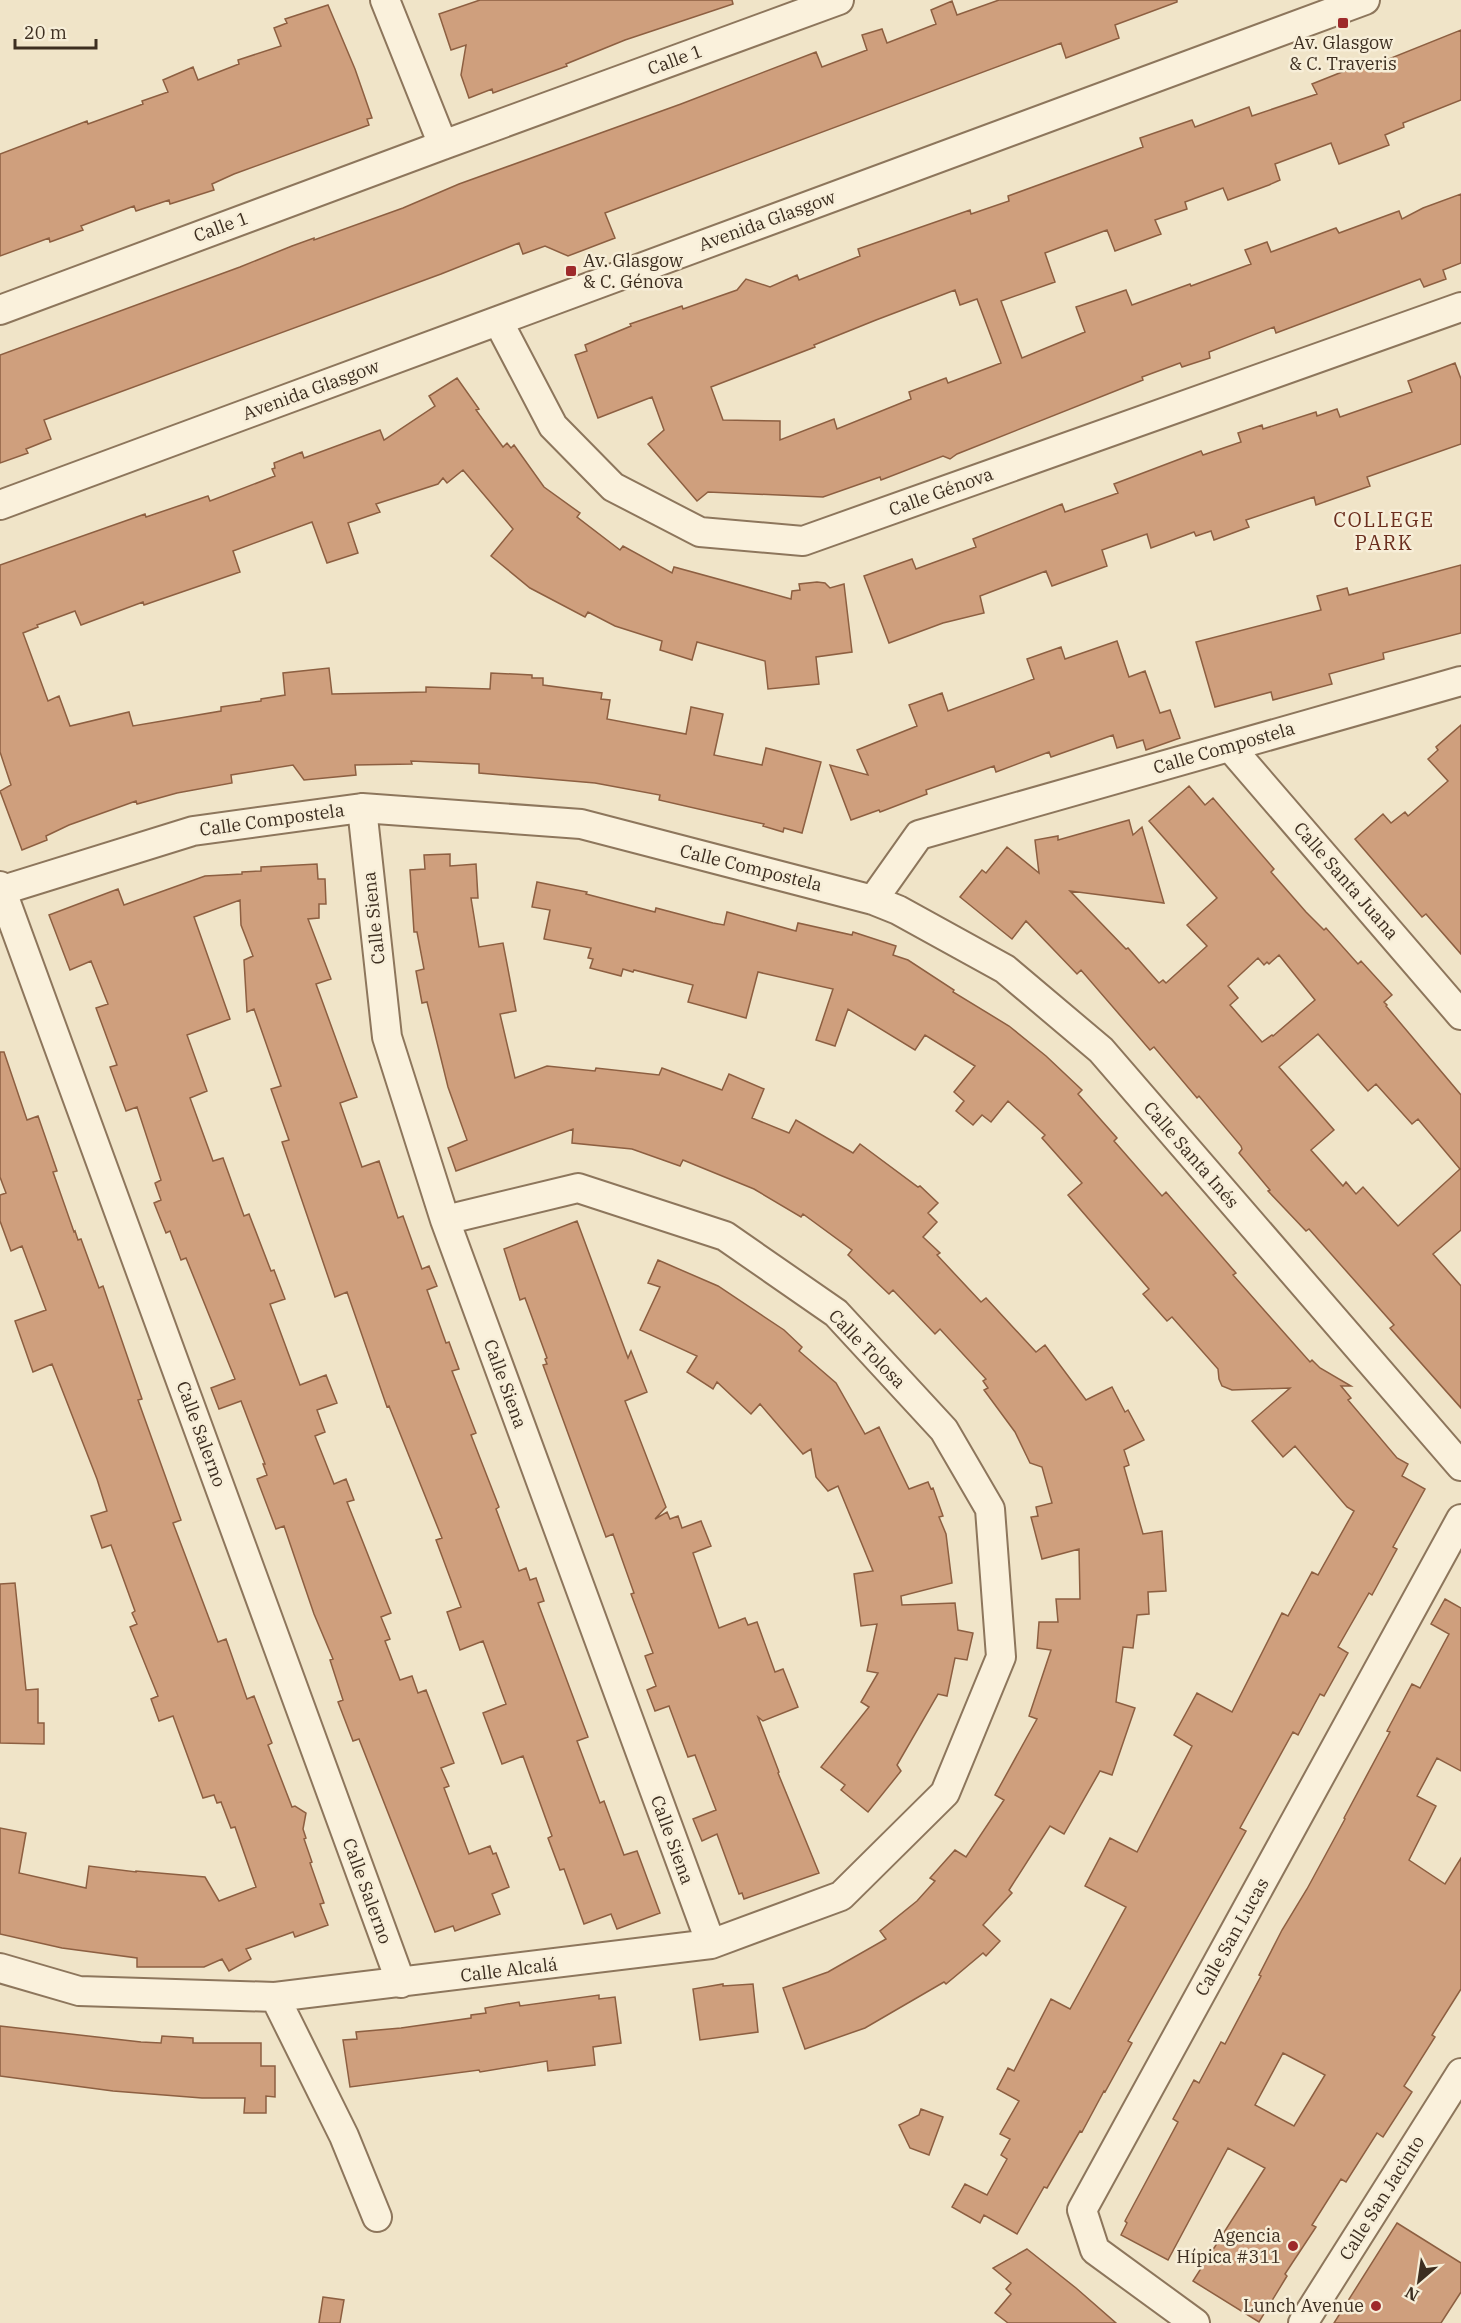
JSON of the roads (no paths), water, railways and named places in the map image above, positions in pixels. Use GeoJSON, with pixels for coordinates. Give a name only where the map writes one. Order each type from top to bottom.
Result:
{"type":"FeatureCollection","features":[{"type":"Feature","properties":{"kind":"street"},"geometry":{"type":"LineString","coordinates":[[385,0],[443,145]]}},
{"type":"Feature","properties":{"kind":"street","name":"Calle 1"},"geometry":{"type":"LineString","coordinates":[[0,310],[839,0]]}},
{"type":"Feature","properties":{"kind":"street","name":"Avenida Glasgow"},"geometry":{"type":"LineString","coordinates":[[0,505],[1365,0]]}},
{"type":"Feature","properties":{"kind":"street","name":"Calle Génova"},"geometry":{"type":"LineString","coordinates":[[498,321],[553,426],[614,487],[700,532],[803,541],[1461,307]]}},
{"type":"Feature","properties":{"kind":"street","name":"Calle Compostela"},"geometry":{"type":"LineString","coordinates":[[1,889],[193,831],[362,808],[581,824],[873,900],[919,835],[1461,681]]}},
{"type":"Feature","properties":{"kind":"street","name":"Calle Santa Juana"},"geometry":{"type":"LineString","coordinates":[[1230,747],[1461,1016]]}},
{"type":"Feature","properties":{"kind":"street","name":"Calle Siena"},"geometry":{"type":"LineString","coordinates":[[362,808],[387,1037],[445,1220],[711,1944]]}},
{"type":"Feature","properties":{"kind":"street","name":"Calle Salerno"},"geometry":{"type":"LineString","coordinates":[[1,889],[401,1983]]}},
{"type":"Feature","properties":{"kind":"street","name":"Calle Santa Inés"},"geometry":{"type":"LineString","coordinates":[[873,900],[898,910],[1005,969],[1101,1050],[1461,1466]]}},
{"type":"Feature","properties":{"kind":"street","name":"Calle Tolosa"},"geometry":{"type":"LineString","coordinates":[[445,1220],[578,1188],[725,1236],[836,1313],[944,1430],[990,1509],[1001,1657],[954,1769]]}},
{"type":"Feature","properties":{"kind":"street","name":"Calle San Lucas"},"geometry":{"type":"LineString","coordinates":[[1194,2323],[1095,2250],[1082,2210],[1461,1519]]}},
{"type":"Feature","properties":{"kind":"street","name":"Calle Alcalá"},"geometry":{"type":"LineString","coordinates":[[0,1968],[79,1991],[275,1997],[711,1944],[841,1896],[945,1792],[954,1769]]}},
{"type":"Feature","properties":{"kind":"street"},"geometry":{"type":"LineString","coordinates":[[275,1997],[344,2136],[377,2217]]}},
{"type":"Feature","properties":{"kind":"street","name":"Calle San Jacinto"},"geometry":{"type":"LineString","coordinates":[[1303,2323],[1461,2073]]}},
{"type":"Feature","properties":{"kind":"place","name":"Av. Glasgow & C. Traveris"},"geometry":{"type":"Point","coordinates":[1343,23]}},
{"type":"Feature","properties":{"kind":"place","name":"Av. Glasgow & C. Génova"},"geometry":{"type":"Point","coordinates":[571,271]}},
{"type":"Feature","properties":{"kind":"place","name":"Agencia Hípica #311"},"geometry":{"type":"Point","coordinates":[1293,2246]}},
{"type":"Feature","properties":{"kind":"place","name":"Lunch Avenue"},"geometry":{"type":"Point","coordinates":[1376,2306]}},
{"type":"Feature","properties":{"kind":"district","name":"COLLEGE PARK"},"geometry":{"type":"Point","coordinates":[1384,532]}}]}
